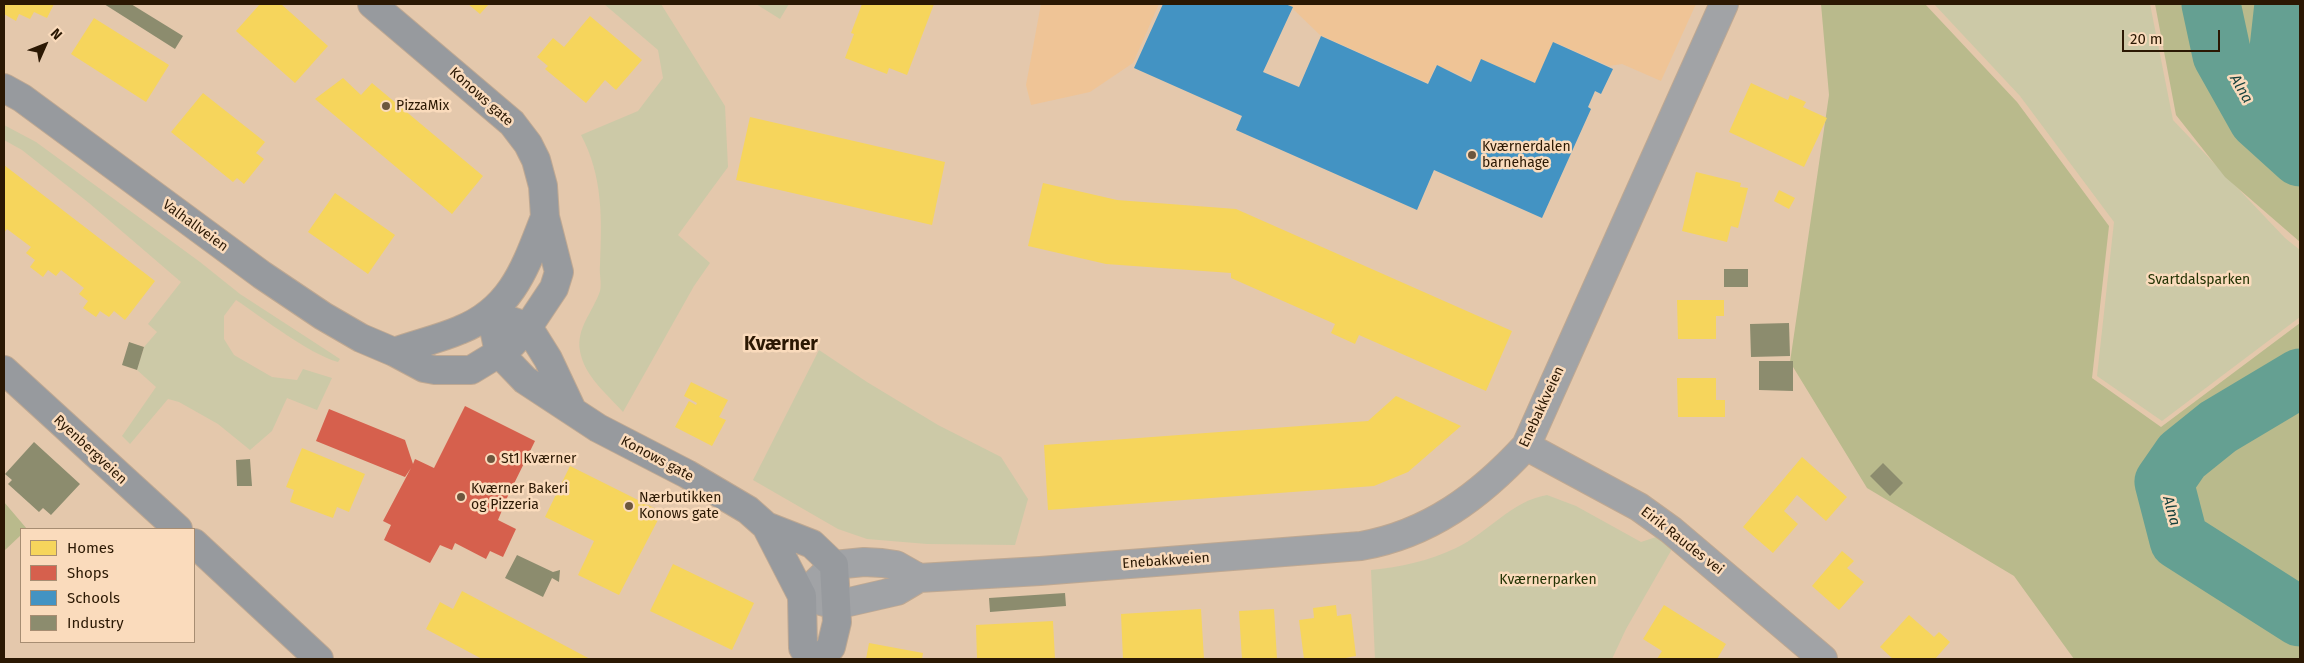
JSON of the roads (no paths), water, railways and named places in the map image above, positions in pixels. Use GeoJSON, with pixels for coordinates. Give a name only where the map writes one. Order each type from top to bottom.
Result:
{"type":"FeatureCollection","features":[{"type":"Feature","properties":{"kind":"main road","name":"Konows gate"},"geometry":{"type":"LineString","coordinates":[[372,4],[498,110],[521,134],[536,160],[543,186],[545,217],[559,272],[554,288],[528,327],[548,360],[572,410]]}},
{"type":"Feature","properties":{"kind":"main road","name":"Valhallveien"},"geometry":{"type":"LineString","coordinates":[[4,88],[22,98],[262,275],[361,338],[394,352],[424,368],[471,370],[512,344],[528,327]]}},
{"type":"Feature","properties":{"kind":"main road","name":"Konows gate"},"geometry":{"type":"LineString","coordinates":[[491,314],[503,302],[523,272],[545,217]]}},
{"type":"Feature","properties":{"kind":"main road"},"geometry":{"type":"LineString","coordinates":[[491,314],[499,353]]}},
{"type":"Feature","properties":{"kind":"main road"},"geometry":{"type":"LineString","coordinates":[[394,352],[460,330],[491,314],[528,327]]}},
{"type":"Feature","properties":{"kind":"main road","name":"Konows gate"},"geometry":{"type":"LineString","coordinates":[[499,353],[525,380],[598,428],[695,478],[748,510],[766,526],[812,544],[834,565]]}},
{"type":"Feature","properties":{"kind":"main road","name":"Ryenbergveien"},"geometry":{"type":"LineString","coordinates":[[4,370],[177,528]]}},
{"type":"Feature","properties":{"kind":"main road","name":"Konows gate"},"geometry":{"type":"LineString","coordinates":[[766,526],[802,596],[803,648],[811,659]]}},
{"type":"Feature","properties":{"kind":"main road"},"geometry":{"type":"LineString","coordinates":[[195,544],[319,659]]}},
{"type":"Feature","properties":{"kind":"main road"},"geometry":{"type":"LineString","coordinates":[[820,659],[831,647],[837,622],[834,565]]}},
{"type":"Feature","properties":{"kind":"street","name":"Enebakkveien"},"geometry":{"type":"LineString","coordinates":[[802,596],[836,605],[897,590],[919,578],[1040,571],[1326,549],[1378,543],[1418,530],[1454,510],[1502,472],[1526,446],[1724,4]]}},
{"type":"Feature","properties":{"kind":"street","name":"Eirik Raudes vei"},"geometry":{"type":"LineString","coordinates":[[1526,446],[1638,507],[1671,530],[1822,659]]}},
{"type":"Feature","properties":{"kind":"street"},"geometry":{"type":"LineString","coordinates":[[802,596],[834,565],[882,562],[896,565],[919,578]]}},
{"type":"Feature","properties":{"kind":"waterway","name":"Alna"},"geometry":{"type":"LineString","coordinates":[[2211,4],[2222,55],[2258,119],[2300,157]]}},
{"type":"Feature","properties":{"kind":"waterway"},"geometry":{"type":"LineString","coordinates":[[2270,129],[2284,4]]}},
{"type":"Feature","properties":{"kind":"waterway","name":"Alna"},"geometry":{"type":"LineString","coordinates":[[2300,378],[2218,427],[2182,456],[2164,482],[2179,540],[2300,617]]}},
{"type":"Feature","properties":{"kind":"place","name":"PizzaMix"},"geometry":{"type":"Point","coordinates":[386,106]}},
{"type":"Feature","properties":{"kind":"place","name":"Kværnerdalen barnehage"},"geometry":{"type":"Point","coordinates":[1472,155]}},
{"type":"Feature","properties":{"kind":"place","name":"St1 Kværner"},"geometry":{"type":"Point","coordinates":[491,459]}},
{"type":"Feature","properties":{"kind":"place","name":"Kværner Bakeri og Pizzeria"},"geometry":{"type":"Point","coordinates":[461,497]}},
{"type":"Feature","properties":{"kind":"place","name":"Nærbutikken Konows gate"},"geometry":{"type":"Point","coordinates":[629,506]}},
{"type":"Feature","properties":{"kind":"district","name":"Kværner"},"geometry":{"type":"Point","coordinates":[781,345]}},
{"type":"Feature","properties":{"kind":"park label","name":"Svartdalsparken"},"geometry":{"type":"Point","coordinates":[2199,280]}},
{"type":"Feature","properties":{"kind":"park label","name":"Kværnerparken"},"geometry":{"type":"Point","coordinates":[1548,580]}}]}
